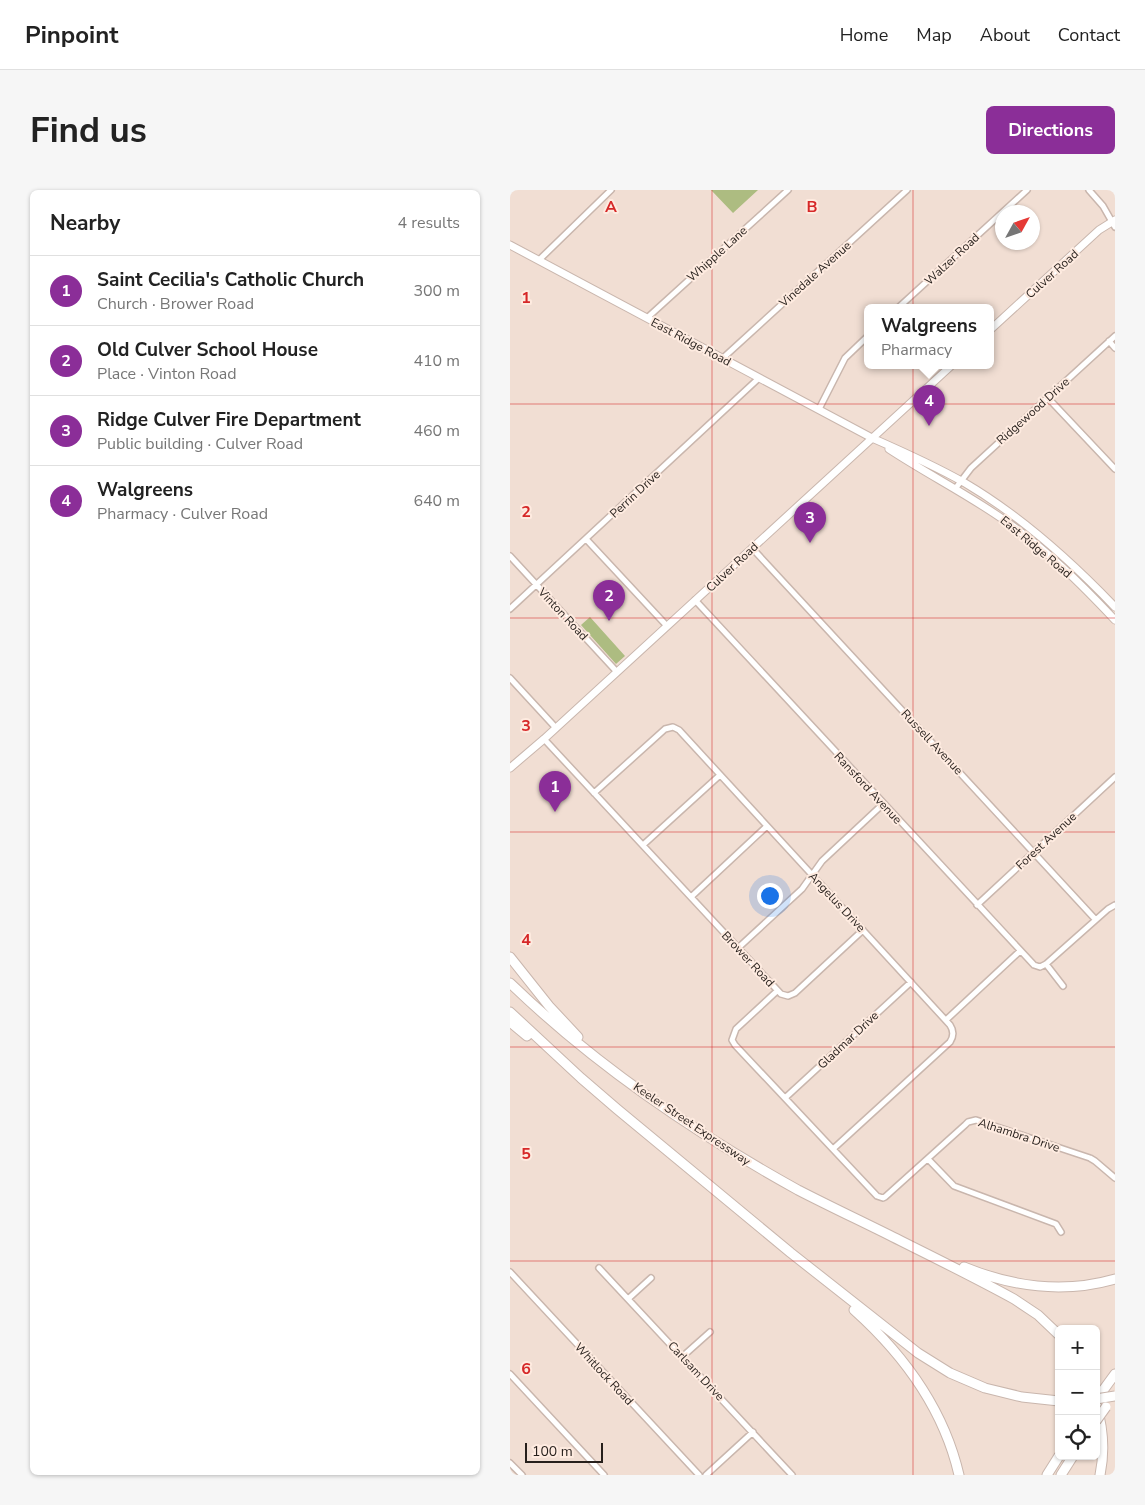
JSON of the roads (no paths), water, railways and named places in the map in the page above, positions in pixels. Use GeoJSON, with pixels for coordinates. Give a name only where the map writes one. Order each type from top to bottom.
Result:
{"type":"FeatureCollection","features":[{"type":"Feature","properties":{"kind":"highway"},"geometry":{"type":"LineString","coordinates":[[510,957],[559,1018],[629,1082]]}},
{"type":"Feature","properties":{"kind":"highway","name":"Keeler Street Expressway"},"geometry":{"type":"LineString","coordinates":[[510,983],[569,1036],[629,1082],[692,1126],[807,1194],[892,1236]]}},
{"type":"Feature","properties":{"kind":"highway"},"geometry":{"type":"LineString","coordinates":[[510,1012],[588,1085]]}},
{"type":"Feature","properties":{"kind":"highway"},"geometry":{"type":"LineString","coordinates":[[510,1022],[902,1342],[941,1368],[967,1381],[1003,1393],[1055,1400]]}},
{"type":"Feature","properties":{"kind":"highway"},"geometry":{"type":"LineString","coordinates":[[892,1236],[978,1273],[1017,1284],[1069,1288],[1115,1280]]}},
{"type":"Feature","properties":{"kind":"highway"},"geometry":{"type":"LineString","coordinates":[[892,1236],[1014,1299],[1038,1315],[1055,1331]]}},
{"type":"Feature","properties":{"kind":"highway"},"geometry":{"type":"LineString","coordinates":[[791,1253],[868,1323],[905,1365],[940,1421],[951,1447],[959,1475]]}},
{"type":"Feature","properties":{"kind":"highway"},"geometry":{"type":"LineString","coordinates":[[1100,1396],[1115,1373]]}},
{"type":"Feature","properties":{"kind":"highway"},"geometry":{"type":"LineString","coordinates":[[1100,1398],[1115,1394]]}},
{"type":"Feature","properties":{"kind":"highway"},"geometry":{"type":"LineString","coordinates":[[1100,1415],[1115,1394]]}},
{"type":"Feature","properties":{"kind":"highway"},"geometry":{"type":"LineString","coordinates":[[1100,1414],[1103,1460],[1100,1475]]}},
{"type":"Feature","properties":{"kind":"highway"},"geometry":{"type":"LineString","coordinates":[[1047,1475],[1056,1460]]}},
{"type":"Feature","properties":{"kind":"highway"},"geometry":{"type":"LineString","coordinates":[[1061,1475],[1070,1460]]}},
{"type":"Feature","properties":{"kind":"main road","name":"Culver Road"},"geometry":{"type":"LineString","coordinates":[[994,326],[1099,230],[1114,223]]}},
{"type":"Feature","properties":{"kind":"main road","name":"East Ridge Road"},"geometry":{"type":"LineString","coordinates":[[510,245],[872,438],[999,516],[1027,537],[1074,579],[1115,620]]}},
{"type":"Feature","properties":{"kind":"main road","name":"Culver Road"},"geometry":{"type":"LineString","coordinates":[[510,768],[948,369]]}},
{"type":"Feature","properties":{"kind":"main road","name":"East Ridge Road"},"geometry":{"type":"LineString","coordinates":[[872,438],[960,480],[1000,506],[1076,567],[1115,607]]}},
{"type":"Feature","properties":{"kind":"street"},"geometry":{"type":"LineString","coordinates":[[539,260],[611,190]]}},
{"type":"Feature","properties":{"kind":"street","name":"Whipple Lane"},"geometry":{"type":"LineString","coordinates":[[646,318],[788,190]]}},
{"type":"Feature","properties":{"kind":"street","name":"Vinedale Avenue"},"geometry":{"type":"LineString","coordinates":[[723,358],[907,190]]}},
{"type":"Feature","properties":{"kind":"street","name":"Walzer Road"},"geometry":{"type":"LineString","coordinates":[[902,304],[1027,190]]}},
{"type":"Feature","properties":{"kind":"street"},"geometry":{"type":"LineString","coordinates":[[1089,190],[1114,223]]}},
{"type":"Feature","properties":{"kind":"street","name":"Ridgewood Drive"},"geometry":{"type":"LineString","coordinates":[[955,489],[960,480],[975,464],[1115,336]]}},
{"type":"Feature","properties":{"kind":"street"},"geometry":{"type":"LineString","coordinates":[[819,410],[845,358],[864,340]]}},
{"type":"Feature","properties":{"kind":"street"},"geometry":{"type":"LineString","coordinates":[[1109,341],[1115,348]]}},
{"type":"Feature","properties":{"kind":"street","name":"Perrin Drive"},"geometry":{"type":"LineString","coordinates":[[510,609],[759,378]]}},
{"type":"Feature","properties":{"kind":"street"},"geometry":{"type":"LineString","coordinates":[[1048,398],[1115,469]]}},
{"type":"Feature","properties":{"kind":"street"},"geometry":{"type":"LineString","coordinates":[[586,539],[667,626]]}},
{"type":"Feature","properties":{"kind":"street","name":"Russell Avenue"},"geometry":{"type":"LineString","coordinates":[[752,548],[1096,919]]}},
{"type":"Feature","properties":{"kind":"street","name":"Vinton Road"},"geometry":{"type":"LineString","coordinates":[[510,556],[617,672]]}},
{"type":"Feature","properties":{"kind":"street","name":"Ransford Avenue"},"geometry":{"type":"LineString","coordinates":[[695,600],[1020,951],[1034,965],[1040,967],[1046,964]]}},
{"type":"Feature","properties":{"kind":"street"},"geometry":{"type":"LineString","coordinates":[[510,678],[556,728]]}},
{"type":"Feature","properties":{"kind":"street","name":"Angelus Drive"},"geometry":{"type":"LineString","coordinates":[[594,793],[659,734],[669,728],[679,730],[946,1020]]}},
{"type":"Feature","properties":{"kind":"street","name":"Brower Road"},"geometry":{"type":"LineString","coordinates":[[544,739],[777,991],[736,1029],[732,1040],[877,1196],[883,1198]]}},
{"type":"Feature","properties":{"kind":"street"},"geometry":{"type":"LineString","coordinates":[[643,845],[720,775]]}},
{"type":"Feature","properties":{"kind":"street","name":"Forest Avenue"},"geometry":{"type":"LineString","coordinates":[[977,905],[1115,777]]}},
{"type":"Feature","properties":{"kind":"street"},"geometry":{"type":"LineString","coordinates":[[738,948],[802,889],[822,861],[884,804]]}},
{"type":"Feature","properties":{"kind":"street"},"geometry":{"type":"LineString","coordinates":[[691,897],[767,826]]}},
{"type":"Feature","properties":{"kind":"street"},"geometry":{"type":"LineString","coordinates":[[1063,986],[1046,964],[1096,919],[1115,905]]}},
{"type":"Feature","properties":{"kind":"street"},"geometry":{"type":"LineString","coordinates":[[777,991],[784,996],[795,993],[863,930]]}},
{"type":"Feature","properties":{"kind":"street"},"geometry":{"type":"LineString","coordinates":[[833,1149],[950,1042],[953,1032],[946,1020],[1020,951]]}},
{"type":"Feature","properties":{"kind":"street","name":"Gladmar Drive"},"geometry":{"type":"LineString","coordinates":[[785,1098],[911,982]]}},
{"type":"Feature","properties":{"kind":"street","name":"Alhambra Drive"},"geometry":{"type":"LineString","coordinates":[[883,1198],[968,1122],[976,1120],[1090,1158],[1115,1178]]}},
{"type":"Feature","properties":{"kind":"street"},"geometry":{"type":"LineString","coordinates":[[928,1159],[954,1186],[1056,1224],[1061,1232]]}},
{"type":"Feature","properties":{"kind":"street","name":"Carlsam Drive"},"geometry":{"type":"LineString","coordinates":[[599,1268],[792,1475]]}},
{"type":"Feature","properties":{"kind":"street","name":"Whitlock Road"},"geometry":{"type":"LineString","coordinates":[[510,1272],[699,1475]]}},
{"type":"Feature","properties":{"kind":"street"},"geometry":{"type":"LineString","coordinates":[[628,1299],[650,1278]]}},
{"type":"Feature","properties":{"kind":"street"},"geometry":{"type":"LineString","coordinates":[[682,1357],[710,1332]]}},
{"type":"Feature","properties":{"kind":"street"},"geometry":{"type":"LineString","coordinates":[[510,1374],[604,1475]]}},
{"type":"Feature","properties":{"kind":"street"},"geometry":{"type":"LineString","coordinates":[[706,1475],[753,1432]]}},
{"type":"Feature","properties":{"kind":"street"},"geometry":{"type":"LineString","coordinates":[[510,1463],[522,1475]]}},
{"type":"Feature","properties":{"kind":"place","name":"Walgreens"},"geometry":{"type":"Point","coordinates":[929,426]}},
{"type":"Feature","properties":{"kind":"place","name":"Ridge Culver Fire Department"},"geometry":{"type":"Point","coordinates":[810,543]}},
{"type":"Feature","properties":{"kind":"place","name":"Old Culver School House"},"geometry":{"type":"Point","coordinates":[609,621]}},
{"type":"Feature","properties":{"kind":"place","name":"Saint Cecilia's Catholic Church"},"geometry":{"type":"Point","coordinates":[555,812]}}]}
